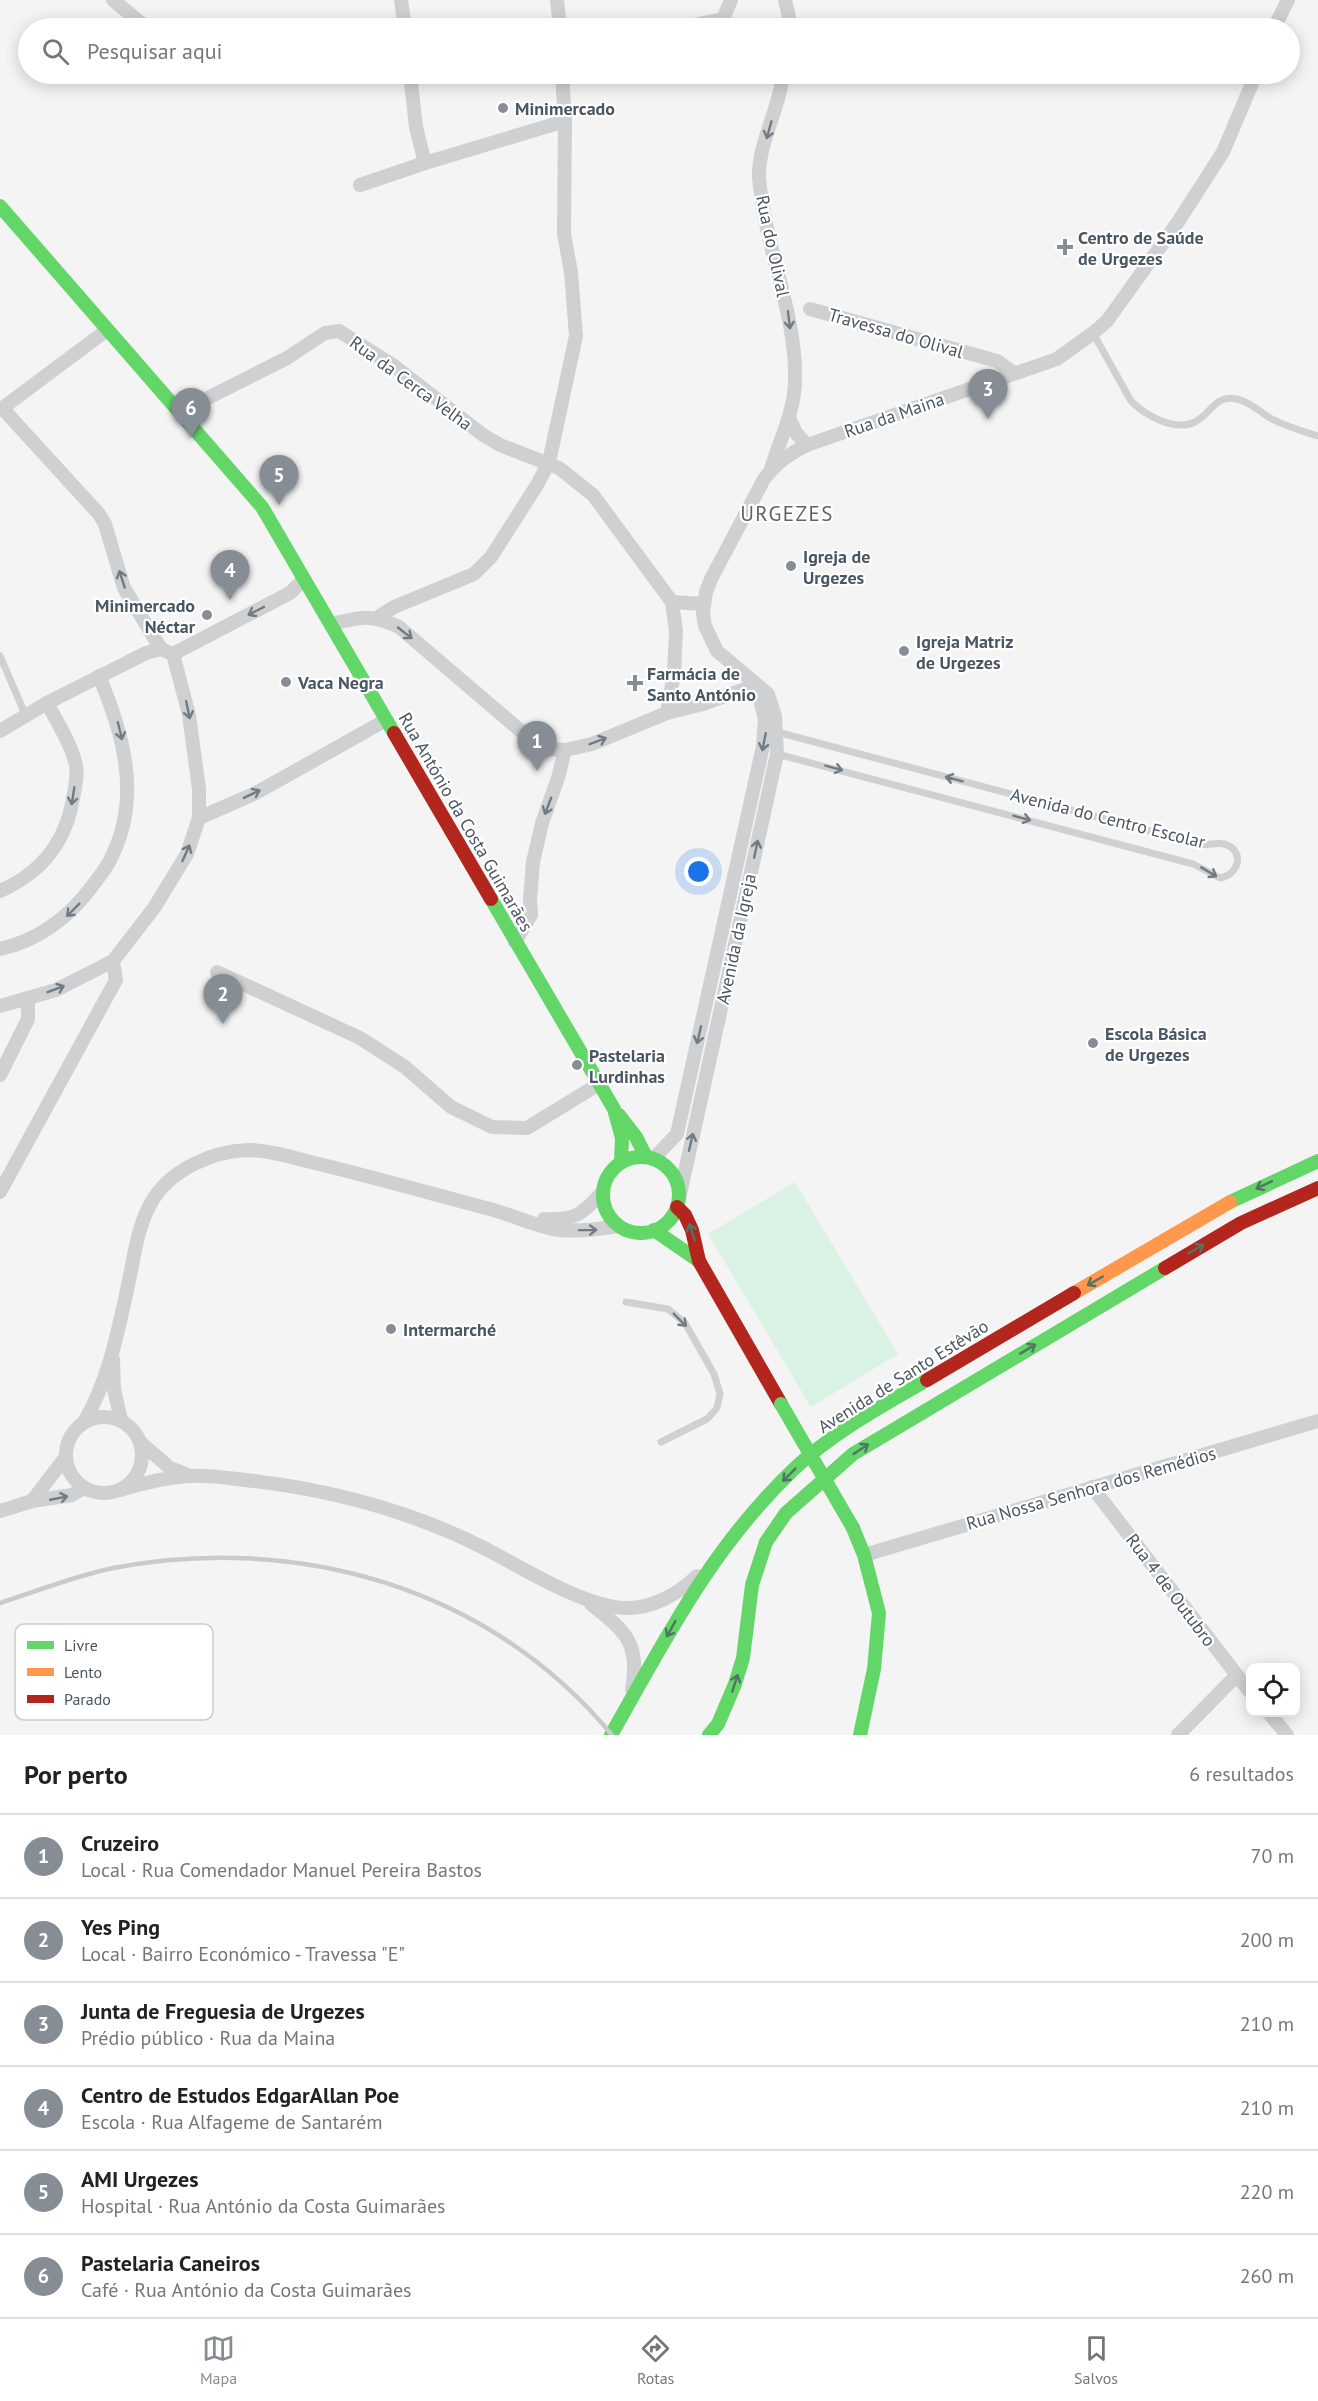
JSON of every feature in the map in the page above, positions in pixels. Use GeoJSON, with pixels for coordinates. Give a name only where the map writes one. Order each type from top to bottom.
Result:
{"type":"FeatureCollection","features":[{"type":"Feature","properties":{"kind":"main road","name":"Rua António da Costa Guimarães"},"geometry":{"type":"LineString","coordinates":[[0,206],[262,507],[614,1109],[622,1138],[621,1162]]}},
{"type":"Feature","properties":{"kind":"main road"},"geometry":{"type":"LineString","coordinates":[[614,1109],[649,1158]]}},
{"type":"Feature","properties":{"kind":"main road"},"geometry":{"type":"LineString","coordinates":[[678,1203],[664,1225],[642,1233],[630,1232],[618,1226],[609,1216],[604,1204],[603,1191],[612,1170],[621,1162],[633,1157],[649,1158],[664,1165],[673,1174],[678,1186],[678,1203],[692,1230],[699,1261],[853,1528],[864,1555],[879,1613],[874,1669],[860,1735]]}},
{"type":"Feature","properties":{"kind":"main road","name":"Avenida de Santo Estêvão"},"geometry":{"type":"LineString","coordinates":[[611,1735],[683,1609],[714,1560],[740,1526],[795,1468],[832,1439],[930,1378],[1225,1204],[1318,1161]]}},
{"type":"Feature","properties":{"kind":"main road"},"geometry":{"type":"LineString","coordinates":[[709,1735],[718,1724],[743,1658],[752,1585],[766,1542],[786,1513],[805,1495],[853,1454],[925,1410],[1241,1223],[1318,1188]]}},
{"type":"Feature","properties":{"kind":"main road"},"geometry":{"type":"LineString","coordinates":[[654,1230],[699,1261]]}},
{"type":"Feature","properties":{"kind":"street"},"geometry":{"type":"LineString","coordinates":[[113,0],[135,18]]}},
{"type":"Feature","properties":{"kind":"street"},"geometry":{"type":"LineString","coordinates":[[401,0],[404,18]]}},
{"type":"Feature","properties":{"kind":"street"},"geometry":{"type":"LineString","coordinates":[[557,0],[559,18]]}},
{"type":"Feature","properties":{"kind":"street"},"geometry":{"type":"LineString","coordinates":[[723,18],[730,0]]}},
{"type":"Feature","properties":{"kind":"street"},"geometry":{"type":"LineString","coordinates":[[785,0],[789,18]]}},
{"type":"Feature","properties":{"kind":"street"},"geometry":{"type":"LineString","coordinates":[[1279,18],[1287,0]]}},
{"type":"Feature","properties":{"kind":"street"},"geometry":{"type":"LineString","coordinates":[[411,84],[416,128],[425,163]]}},
{"type":"Feature","properties":{"kind":"street"},"geometry":{"type":"LineString","coordinates":[[378,617],[394,607],[474,574],[497,548],[549,462],[576,336],[571,272],[564,234],[565,121],[563,84]]}},
{"type":"Feature","properties":{"kind":"street","name":"Rua do Olival"},"geometry":{"type":"LineString","coordinates":[[771,469],[790,420],[795,381],[789,314],[769,243],[759,175],[763,150],[780,84]]}},
{"type":"Feature","properties":{"kind":"street","name":"Rua da Maina"},"geometry":{"type":"LineString","coordinates":[[710,640],[705,626],[704,604],[711,579],[771,469],[788,455],[807,445],[1057,359],[1094,333],[1107,321],[1171,231],[1223,152],[1252,84]]}},
{"type":"Feature","properties":{"kind":"street"},"geometry":{"type":"LineString","coordinates":[[360,185],[565,121]]}},
{"type":"Feature","properties":{"kind":"street","name":"Travessa do Olival"},"geometry":{"type":"LineString","coordinates":[[810,309],[997,361],[1014,373]]}},
{"type":"Feature","properties":{"kind":"street"},"geometry":{"type":"LineString","coordinates":[[0,1006],[56,990],[113,961],[154,908],[187,854],[199,818],[199,789],[189,715],[167,651],[124,588],[105,524],[99,514],[1,409],[107,330]]}},
{"type":"Feature","properties":{"kind":"street","name":"Rua da Cerca Velha"},"geometry":{"type":"LineString","coordinates":[[184,418],[206,399],[287,358],[325,333],[339,331],[394,366],[483,435],[500,445],[549,462],[593,495],[672,602]]}},
{"type":"Feature","properties":{"kind":"street"},"geometry":{"type":"LineString","coordinates":[[790,420],[796,433],[807,445]]}},
{"type":"Feature","properties":{"kind":"street"},"geometry":{"type":"LineString","coordinates":[[0,731],[46,703],[146,653],[167,651],[290,593],[304,579]]}},
{"type":"Feature","properties":{"kind":"street"},"geometry":{"type":"LineString","coordinates":[[667,713],[674,674],[676,632],[672,602],[704,604]]}},
{"type":"Feature","properties":{"kind":"street"},"geometry":{"type":"LineString","coordinates":[[331,624],[362,617],[378,617],[399,627],[522,732],[546,749],[565,750],[592,744],[667,713],[703,704],[756,685]]}},
{"type":"Feature","properties":{"kind":"street","name":"Avenida da Igreja"},"geometry":{"type":"LineString","coordinates":[[678,1203],[777,754],[775,716],[768,694],[724,659],[710,640]]}},
{"type":"Feature","properties":{"kind":"street"},"geometry":{"type":"LineString","coordinates":[[0,949],[31,938],[65,917],[78,905],[113,855],[122,829],[126,805],[126,760],[118,725],[99,676]]}},
{"type":"Feature","properties":{"kind":"street","name":"Avenida da Igreja"},"geometry":{"type":"LineString","coordinates":[[649,1158],[677,1134],[761,757],[765,719],[756,685]]}},
{"type":"Feature","properties":{"kind":"street"},"geometry":{"type":"LineString","coordinates":[[0,891],[28,876],[41,864],[64,832],[69,821],[76,767],[61,729],[46,703]]}},
{"type":"Feature","properties":{"kind":"street"},"geometry":{"type":"LineString","coordinates":[[199,818],[256,793],[386,720]]}},
{"type":"Feature","properties":{"kind":"street"},"geometry":{"type":"LineString","coordinates":[[515,942],[531,915],[533,862],[542,823],[565,750]]}},
{"type":"Feature","properties":{"kind":"street"},"geometry":{"type":"LineString","coordinates":[[0,1192],[116,980],[113,961]]}},
{"type":"Feature","properties":{"kind":"street"},"geometry":{"type":"LineString","coordinates":[[217,972],[360,1038],[405,1067],[451,1107],[492,1127],[527,1128],[599,1084]]}},
{"type":"Feature","properties":{"kind":"street"},"geometry":{"type":"LineString","coordinates":[[0,1076],[28,1019],[28,998]]}},
{"type":"Feature","properties":{"kind":"street"},"geometry":{"type":"LineString","coordinates":[[32,1501],[65,1458],[69,1439],[84,1422],[95,1403],[113,1351],[138,1239],[150,1205],[170,1180],[194,1164],[219,1154],[249,1150],[371,1176],[559,1230],[618,1226]]}},
{"type":"Feature","properties":{"kind":"street"},"geometry":{"type":"LineString","coordinates":[[518,1217],[560,1220],[573,1218],[587,1210],[603,1191]]}},
{"type":"Feature","properties":{"kind":"street"},"geometry":{"type":"LineString","coordinates":[[113,1351],[114,1389],[121,1420]]}},
{"type":"Feature","properties":{"kind":"street"},"geometry":{"type":"LineString","coordinates":[[84,1422],[96,1417],[108,1416],[121,1420],[131,1427],[141,1443],[170,1468],[190,1476]]}},
{"type":"Feature","properties":{"kind":"street","name":"Rua Nossa Senhora dos Remédios"},"geometry":{"type":"LineString","coordinates":[[864,1555],[1318,1422]]}},
{"type":"Feature","properties":{"kind":"street"},"geometry":{"type":"LineString","coordinates":[[120,1490],[131,1483],[139,1472],[142,1460],[141,1443]]}},
{"type":"Feature","properties":{"kind":"street"},"geometry":{"type":"LineString","coordinates":[[65,1458],[68,1470],[75,1480],[84,1488],[96,1493],[108,1494],[151,1481],[190,1476],[285,1484],[367,1502],[474,1543],[584,1599],[623,1631],[635,1660],[630,1701]]}},
{"type":"Feature","properties":{"kind":"street","name":"Rua 4 de Outubro"},"geometry":{"type":"LineString","coordinates":[[1092,1487],[1246,1687]]}},
{"type":"Feature","properties":{"kind":"street"},"geometry":{"type":"LineString","coordinates":[[0,1511],[32,1501],[72,1496],[84,1488]]}},
{"type":"Feature","properties":{"kind":"street"},"geometry":{"type":"LineString","coordinates":[[584,1599],[625,1608],[653,1603],[683,1588],[714,1560]]}},
{"type":"Feature","properties":{"kind":"street"},"geometry":{"type":"LineString","coordinates":[[1178,1735],[1236,1676]]}},
{"type":"Feature","properties":{"kind":"street"},"geometry":{"type":"LineString","coordinates":[[1271,1717],[1287,1735]]}},
{"type":"Feature","properties":{"kind":"lane"},"geometry":{"type":"LineString","coordinates":[[1094,333],[1131,401],[1159,419],[1179,425],[1195,422],[1218,401],[1236,399],[1247,402],[1280,422],[1318,436]]}},
{"type":"Feature","properties":{"kind":"lane"},"geometry":{"type":"LineString","coordinates":[[0,656],[26,714]]}},
{"type":"Feature","properties":{"kind":"lane","name":"Avenida do Centro Escolar"},"geometry":{"type":"LineString","coordinates":[[777,732],[1199,844],[1224,844],[1232,849],[1236,856],[1236,868],[1232,874],[1220,878],[1194,864],[777,754]]}},
{"type":"Feature","properties":{"kind":"lane"},"geometry":{"type":"LineString","coordinates":[[626,1302],[668,1309],[685,1323],[714,1374],[720,1394],[717,1408],[707,1419],[661,1442]]}},
{"type":"Feature","properties":{"kind":"green space"},"geometry":{"type":"Polygon","coordinates":[[[795,1182],[898,1354],[811,1407],[708,1234],[795,1182]]]}},
{"type":"Feature","properties":{"kind":"railway"},"geometry":{"type":"LineString","coordinates":[[0,1603],[99,1571],[182,1559],[251,1559],[320,1566],[386,1583],[449,1608],[508,1642],[563,1684],[612,1735]]}},
{"type":"Feature","properties":{"kind":"traffic: fast"},"geometry":{"type":"LineString","coordinates":[[0,206],[262,507],[394,733]]}},
{"type":"Feature","properties":{"kind":"traffic: fast"},"geometry":{"type":"LineString","coordinates":[[491,899],[614,1109],[622,1138],[621,1162]]}},
{"type":"Feature","properties":{"kind":"traffic: fast"},"geometry":{"type":"LineString","coordinates":[[619,1115],[636,1137],[646,1157]]}},
{"type":"Feature","properties":{"kind":"traffic: fast"},"geometry":{"type":"LineString","coordinates":[[641,1157],[656,1160],[668,1168],[676,1180],[679,1195],[676,1210],[668,1222],[656,1230],[641,1233],[626,1230],[614,1222],[606,1210],[603,1195],[606,1180],[614,1168],[626,1160],[641,1157]]}},
{"type":"Feature","properties":{"kind":"traffic: fast"},"geometry":{"type":"LineString","coordinates":[[1230,1202],[1318,1161]]}},
{"type":"Feature","properties":{"kind":"traffic: fast"},"geometry":{"type":"LineString","coordinates":[[654,1230],[699,1261]]}},
{"type":"Feature","properties":{"kind":"traffic: fast"},"geometry":{"type":"LineString","coordinates":[[709,1735],[718,1724],[743,1658],[752,1585],[766,1542],[786,1513],[853,1454],[1165,1268]]}},
{"type":"Feature","properties":{"kind":"traffic: fast"},"geometry":{"type":"LineString","coordinates":[[611,1735],[692,1595],[739,1530],[765,1499],[794,1469],[824,1444],[927,1380]]}},
{"type":"Feature","properties":{"kind":"traffic: fast"},"geometry":{"type":"LineString","coordinates":[[781,1404],[853,1528]]}},
{"type":"Feature","properties":{"kind":"traffic: fast"},"geometry":{"type":"LineString","coordinates":[[853,1528],[864,1555],[879,1613],[874,1669],[860,1735]]}},
{"type":"Feature","properties":{"kind":"traffic: slow"},"geometry":{"type":"LineString","coordinates":[[1074,1293],[1230,1202]]}},
{"type":"Feature","properties":{"kind":"traffic: jam"},"geometry":{"type":"LineString","coordinates":[[394,733],[491,899]]}},
{"type":"Feature","properties":{"kind":"traffic: jam"},"geometry":{"type":"LineString","coordinates":[[1165,1268],[1241,1223],[1318,1188]]}},
{"type":"Feature","properties":{"kind":"traffic: jam"},"geometry":{"type":"LineString","coordinates":[[677,1207],[685,1215],[692,1230],[699,1261],[781,1404]]}},
{"type":"Feature","properties":{"kind":"traffic: jam"},"geometry":{"type":"LineString","coordinates":[[927,1380],[1074,1293]]}},
{"type":"Feature","properties":{"kind":"place","name":"Minimercado"},"geometry":{"type":"Point","coordinates":[503,108]}},
{"type":"Feature","properties":{"kind":"place","name":"Centro de Saúde de Urgezes"},"geometry":{"type":"Point","coordinates":[1065,247]}},
{"type":"Feature","properties":{"kind":"place","name":"Junta de Freguesia de Urgezes"},"geometry":{"type":"Point","coordinates":[988,419]}},
{"type":"Feature","properties":{"kind":"place","name":"Pastelaria Caneiros"},"geometry":{"type":"Point","coordinates":[191,438]}},
{"type":"Feature","properties":{"kind":"place","name":"AMI Urgezes"},"geometry":{"type":"Point","coordinates":[279,505]}},
{"type":"Feature","properties":{"kind":"place","name":"Igreja de Urgezes"},"geometry":{"type":"Point","coordinates":[791,566]}},
{"type":"Feature","properties":{"kind":"place","name":"Centro de Estudos EdgarAllan Poe"},"geometry":{"type":"Point","coordinates":[230,600]}},
{"type":"Feature","properties":{"kind":"place","name":"Minimercado Néctar"},"geometry":{"type":"Point","coordinates":[207,615]}},
{"type":"Feature","properties":{"kind":"place","name":"Igreja Matriz de Urgezes"},"geometry":{"type":"Point","coordinates":[904,651]}},
{"type":"Feature","properties":{"kind":"place","name":"Vaca Negra"},"geometry":{"type":"Point","coordinates":[286,682]}},
{"type":"Feature","properties":{"kind":"place","name":"Farmácia de Santo António"},"geometry":{"type":"Point","coordinates":[635,683]}},
{"type":"Feature","properties":{"kind":"place","name":"Cruzeiro"},"geometry":{"type":"Point","coordinates":[537,771]}},
{"type":"Feature","properties":{"kind":"place","name":"Yes Ping"},"geometry":{"type":"Point","coordinates":[223,1024]}},
{"type":"Feature","properties":{"kind":"place","name":"Escola Básica de Urgezes"},"geometry":{"type":"Point","coordinates":[1093,1043]}},
{"type":"Feature","properties":{"kind":"place","name":"Pastelaria Lurdinhas"},"geometry":{"type":"Point","coordinates":[577,1065]}},
{"type":"Feature","properties":{"kind":"place","name":"Intermarché"},"geometry":{"type":"Point","coordinates":[391,1329]}},
{"type":"Feature","properties":{"kind":"district","name":"URGEZES"},"geometry":{"type":"Point","coordinates":[787,513]}}]}
